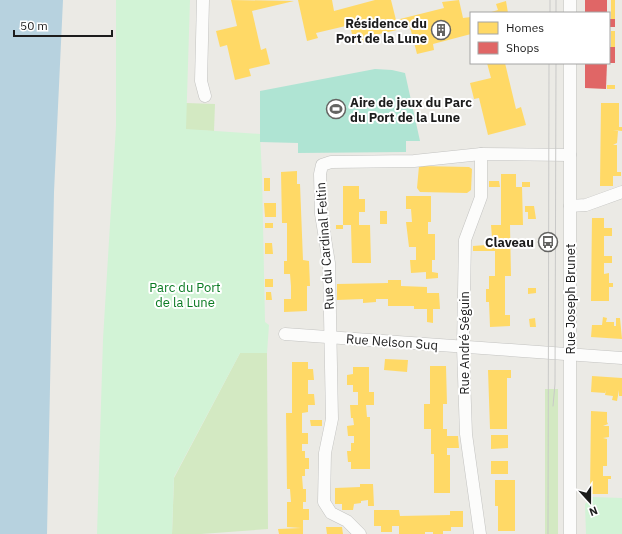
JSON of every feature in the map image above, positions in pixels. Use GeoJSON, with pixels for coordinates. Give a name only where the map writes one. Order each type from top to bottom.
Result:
{"type":"FeatureCollection","features":[{"type":"Feature","properties":{"kind":"street"},"geometry":{"type":"LineString","coordinates":[[203,0],[201,81],[205,96]]}},
{"type":"Feature","properties":{"kind":"street"},"geometry":{"type":"LineString","coordinates":[[570,0],[570,12]]}},
{"type":"Feature","properties":{"kind":"street","name":"Rue Joseph Brunet"},"geometry":{"type":"LineString","coordinates":[[570,64],[570,534]]}},
{"type":"Feature","properties":{"kind":"street","name":"Rue du Cardinal Feltin"},"geometry":{"type":"LineString","coordinates":[[360,534],[347,521],[331,513],[324,502],[325,453],[332,419],[329,263],[321,214],[320,174],[322,165],[332,162],[414,161],[481,154],[570,155]]}},
{"type":"Feature","properties":{"kind":"street","name":"Rue André Séguin"},"geometry":{"type":"LineString","coordinates":[[480,534],[466,434],[463,347],[465,240],[481,196],[481,154]]}},
{"type":"Feature","properties":{"kind":"street"},"geometry":{"type":"LineString","coordinates":[[570,206],[586,205],[622,192]]}},
{"type":"Feature","properties":{"kind":"street","name":"Rue Nelson Suq"},"geometry":{"type":"LineString","coordinates":[[285,334],[622,358]]}},
{"type":"Feature","properties":{"kind":"green space","name":"Parc du Port de la Lune"},"geometry":{"type":"Polygon","coordinates":[[[116,0],[190,0],[186,129],[260,134],[265,322],[269,325],[267,353],[240,353],[174,477],[172,534],[97,534],[103,339],[116,126],[116,0]]]}},
{"type":"Feature","properties":{"kind":"green space","name":"Aire de jeux du Parc du Port de la Lune"},"geometry":{"type":"Polygon","coordinates":[[[375,69],[392,70],[405,73],[420,141],[406,141],[406,152],[298,153],[298,143],[260,142],[260,91],[375,69]]]}},
{"type":"Feature","properties":{"kind":"green space"},"geometry":{"type":"Polygon","coordinates":[[[186,103],[215,104],[214,131],[186,130],[186,103]]]}},
{"type":"Feature","properties":{"kind":"green space"},"geometry":{"type":"Polygon","coordinates":[[[240,353],[267,353],[268,529],[201,534],[172,534],[174,478],[240,353]]]}},
{"type":"Feature","properties":{"kind":"green space"},"geometry":{"type":"Polygon","coordinates":[[[545,389],[558,389],[558,534],[545,534],[545,389]]]}},
{"type":"Feature","properties":{"kind":"green space"},"geometry":{"type":"Polygon","coordinates":[[[592,497],[622,498],[622,534],[586,534],[585,504],[592,497]]]}},
{"type":"Feature","properties":{"kind":"water"},"geometry":{"type":"Polygon","coordinates":[[[0,0],[63,0],[54,192],[47,534],[0,534],[0,0]]]}},
{"type":"Feature","properties":{"kind":"building: Homes"},"geometry":{"type":"Polygon","coordinates":[[[231,0],[294,1],[252,11],[261,50],[266,48],[270,64],[249,69],[251,76],[235,80],[227,45],[220,47],[216,31],[237,26],[231,0]]]}},
{"type":"Feature","properties":{"kind":"building: Homes","name":"Résidence du Port de la Lune"},"geometry":{"type":"Polygon","coordinates":[[[298,0],[332,0],[334,11],[375,0],[391,0],[396,20],[444,8],[442,2],[459,0],[463,18],[470,17],[470,34],[433,44],[434,50],[417,54],[410,27],[371,36],[372,40],[354,44],[350,25],[316,33],[318,38],[307,41],[298,0]]]}},
{"type":"Feature","properties":{"kind":"building: Homes"},"geometry":{"type":"Polygon","coordinates":[[[611,0],[615,0],[615,19],[611,19],[611,0]]]}},
{"type":"Feature","properties":{"kind":"building: Homes"},"geometry":{"type":"Polygon","coordinates":[[[506,1],[508,12],[491,12],[498,10],[496,4],[506,1]]]}},
{"type":"Feature","properties":{"kind":"building: Homes"},"geometry":{"type":"Polygon","coordinates":[[[611,31],[615,31],[615,47],[611,47],[611,31]]]}},
{"type":"Feature","properties":{"kind":"building: Homes"},"geometry":{"type":"Polygon","coordinates":[[[487,64],[505,64],[516,109],[521,107],[526,125],[488,135],[479,98],[474,99],[470,83],[491,78],[487,64]]]}},
{"type":"Feature","properties":{"kind":"building: Homes"},"geometry":{"type":"Polygon","coordinates":[[[607,85],[615,85],[615,89],[607,89],[607,85]]]}},
{"type":"Feature","properties":{"kind":"building: Homes"},"geometry":{"type":"Polygon","coordinates":[[[601,103],[619,103],[619,127],[622,127],[622,131],[613,130],[618,131],[617,143],[613,145],[617,145],[617,172],[621,172],[621,176],[613,176],[613,186],[600,186],[601,103]]]}},
{"type":"Feature","properties":{"kind":"building: Homes"},"geometry":{"type":"Polygon","coordinates":[[[419,166],[469,167],[472,169],[471,190],[467,193],[420,192],[417,188],[419,166]]]}},
{"type":"Feature","properties":{"kind":"building: Homes"},"geometry":{"type":"Polygon","coordinates":[[[297,171],[297,184],[300,184],[303,260],[309,261],[310,286],[307,286],[307,311],[284,312],[284,299],[291,299],[291,286],[290,274],[284,274],[284,261],[287,261],[287,223],[282,223],[281,172],[297,171]]]}},
{"type":"Feature","properties":{"kind":"building: Homes"},"geometry":{"type":"Polygon","coordinates":[[[501,174],[516,174],[516,187],[522,187],[523,225],[510,225],[511,276],[505,276],[505,315],[510,315],[510,326],[490,327],[489,302],[486,302],[486,289],[489,289],[489,276],[495,276],[495,251],[473,251],[473,246],[486,245],[486,238],[492,238],[491,225],[501,225],[501,174]]]}},
{"type":"Feature","properties":{"kind":"building: Homes"},"geometry":{"type":"Polygon","coordinates":[[[264,178],[270,178],[270,191],[264,191],[264,178]]]}},
{"type":"Feature","properties":{"kind":"building: Homes"},"geometry":{"type":"Polygon","coordinates":[[[489,181],[499,181],[500,187],[489,187],[489,181]]]}},
{"type":"Feature","properties":{"kind":"building: Homes"},"geometry":{"type":"Polygon","coordinates":[[[522,182],[530,182],[530,187],[522,187],[522,182]]]}},
{"type":"Feature","properties":{"kind":"building: Homes"},"geometry":{"type":"Polygon","coordinates":[[[343,186],[359,186],[359,199],[365,199],[365,212],[359,212],[359,225],[370,225],[371,263],[352,263],[351,225],[343,225],[343,186]]]}},
{"type":"Feature","properties":{"kind":"building: Homes"},"geometry":{"type":"Polygon","coordinates":[[[406,196],[431,196],[431,222],[428,222],[428,234],[435,234],[435,260],[432,260],[432,272],[438,273],[438,278],[426,279],[426,272],[411,273],[410,260],[416,260],[416,247],[409,247],[406,222],[412,222],[411,209],[406,209],[406,196]]]}},
{"type":"Feature","properties":{"kind":"building: Homes"},"geometry":{"type":"Polygon","coordinates":[[[264,203],[276,203],[276,217],[265,217],[264,203]]]}},
{"type":"Feature","properties":{"kind":"building: Homes"},"geometry":{"type":"Polygon","coordinates":[[[525,206],[534,206],[536,219],[528,219],[528,212],[525,212],[525,206]]]}},
{"type":"Feature","properties":{"kind":"building: Homes"},"geometry":{"type":"Polygon","coordinates":[[[380,211],[387,211],[387,224],[380,224],[380,211]]]}},
{"type":"Feature","properties":{"kind":"building: Homes"},"geometry":{"type":"Polygon","coordinates":[[[592,218],[604,218],[604,228],[612,228],[612,236],[604,236],[604,256],[612,256],[612,263],[604,263],[604,274],[609,273],[609,283],[613,283],[613,287],[609,287],[609,301],[591,301],[592,218]]]}},
{"type":"Feature","properties":{"kind":"building: Homes"},"geometry":{"type":"Polygon","coordinates":[[[265,223],[273,223],[273,228],[265,228],[265,223]]]}},
{"type":"Feature","properties":{"kind":"building: Homes"},"geometry":{"type":"Polygon","coordinates":[[[336,225],[343,225],[343,229],[336,229],[336,225]]]}},
{"type":"Feature","properties":{"kind":"building: Homes"},"geometry":{"type":"Polygon","coordinates":[[[265,243],[272,243],[273,254],[265,254],[265,243]]]}},
{"type":"Feature","properties":{"kind":"building: Homes"},"geometry":{"type":"Polygon","coordinates":[[[265,279],[273,279],[273,287],[265,287],[265,279]]]}},
{"type":"Feature","properties":{"kind":"building: Homes"},"geometry":{"type":"Polygon","coordinates":[[[388,280],[401,280],[401,286],[427,287],[427,293],[439,293],[440,309],[433,309],[433,323],[427,322],[427,309],[414,309],[414,306],[388,306],[388,299],[376,299],[376,302],[363,303],[363,299],[337,300],[337,284],[388,283],[388,280]]]}},
{"type":"Feature","properties":{"kind":"building: Homes"},"geometry":{"type":"Polygon","coordinates":[[[528,288],[536,288],[536,293],[528,294],[528,288]]]}},
{"type":"Feature","properties":{"kind":"building: Homes"},"geometry":{"type":"Polygon","coordinates":[[[266,292],[271,292],[272,300],[266,300],[266,292]]]}},
{"type":"Feature","properties":{"kind":"building: Homes"},"geometry":{"type":"Polygon","coordinates":[[[603,317],[607,318],[606,322],[614,322],[614,326],[616,326],[616,318],[620,318],[622,339],[591,337],[592,325],[602,325],[603,317]]]}},
{"type":"Feature","properties":{"kind":"building: Homes"},"geometry":{"type":"Polygon","coordinates":[[[535,318],[536,327],[530,327],[529,319],[535,318]]]}},
{"type":"Feature","properties":{"kind":"building: Homes"},"geometry":{"type":"Polygon","coordinates":[[[385,359],[408,360],[407,372],[384,370],[385,359]]]}},
{"type":"Feature","properties":{"kind":"building: Homes"},"geometry":{"type":"Polygon","coordinates":[[[292,362],[308,362],[308,369],[313,369],[314,380],[308,380],[308,394],[314,394],[315,405],[308,405],[308,412],[302,413],[302,433],[308,433],[308,444],[302,444],[302,451],[305,451],[305,458],[309,458],[309,469],[305,469],[305,476],[302,476],[303,489],[306,489],[306,502],[303,502],[303,509],[309,509],[309,520],[303,520],[303,534],[279,534],[278,529],[301,528],[287,527],[287,502],[291,502],[290,489],[287,489],[286,413],[292,413],[292,362]]]}},
{"type":"Feature","properties":{"kind":"building: Homes"},"geometry":{"type":"Polygon","coordinates":[[[430,366],[446,366],[447,404],[443,404],[443,429],[447,429],[447,436],[458,436],[459,448],[447,448],[447,455],[450,455],[450,493],[434,493],[434,454],[431,454],[431,429],[424,429],[424,404],[430,404],[430,366]]]}},
{"type":"Feature","properties":{"kind":"building: Homes"},"geometry":{"type":"Polygon","coordinates":[[[353,367],[369,367],[369,392],[374,392],[374,405],[366,405],[367,417],[370,417],[370,469],[351,469],[351,462],[348,462],[347,451],[351,451],[351,443],[354,443],[354,436],[348,436],[347,426],[354,425],[353,418],[351,418],[350,405],[358,405],[358,392],[353,392],[353,385],[347,385],[347,375],[353,374],[353,367]]]}},
{"type":"Feature","properties":{"kind":"building: Homes"},"geometry":{"type":"Polygon","coordinates":[[[488,370],[511,370],[511,378],[507,378],[507,429],[490,429],[488,370]]]}},
{"type":"Feature","properties":{"kind":"building: Homes"},"geometry":{"type":"Polygon","coordinates":[[[592,376],[622,378],[622,396],[619,396],[619,390],[617,401],[612,400],[613,396],[605,395],[606,390],[605,393],[591,392],[592,376]]]}},
{"type":"Feature","properties":{"kind":"building: Homes"},"geometry":{"type":"Polygon","coordinates":[[[591,411],[607,412],[608,424],[603,426],[609,426],[609,437],[603,438],[607,439],[607,466],[603,466],[603,476],[611,476],[611,479],[608,479],[608,494],[590,494],[591,411]]]}},
{"type":"Feature","properties":{"kind":"building: Homes"},"geometry":{"type":"Polygon","coordinates":[[[310,420],[322,420],[322,426],[311,426],[310,420]]]}},
{"type":"Feature","properties":{"kind":"building: Homes"},"geometry":{"type":"Polygon","coordinates":[[[491,435],[508,435],[508,448],[491,449],[491,435]]]}},
{"type":"Feature","properties":{"kind":"building: Homes"},"geometry":{"type":"Polygon","coordinates":[[[491,461],[508,461],[508,474],[491,474],[491,461]]]}},
{"type":"Feature","properties":{"kind":"building: Homes"},"geometry":{"type":"Polygon","coordinates":[[[495,480],[515,480],[515,531],[498,531],[498,506],[495,506],[495,480]]]}},
{"type":"Feature","properties":{"kind":"building: Homes"},"geometry":{"type":"Polygon","coordinates":[[[360,484],[373,484],[374,506],[368,506],[368,500],[354,504],[353,510],[342,510],[342,504],[335,504],[335,488],[360,487],[360,484]]]}},
{"type":"Feature","properties":{"kind":"building: Homes"},"geometry":{"type":"Polygon","coordinates":[[[374,510],[399,510],[400,516],[450,515],[450,511],[463,511],[463,527],[451,527],[451,531],[443,531],[443,534],[425,532],[425,534],[399,534],[399,526],[392,526],[392,532],[381,532],[381,526],[374,526],[374,510]]]}},
{"type":"Feature","properties":{"kind":"building: Homes"},"geometry":{"type":"Polygon","coordinates":[[[326,527],[342,527],[343,534],[327,534],[326,527]]]}},
{"type":"Feature","properties":{"kind":"building: Shops"},"geometry":{"type":"Polygon","coordinates":[[[585,0],[607,0],[607,12],[585,12],[585,0]]]}},
{"type":"Feature","properties":{"kind":"building: Shops"},"geometry":{"type":"Polygon","coordinates":[[[610,19],[615,19],[615,27],[610,27],[610,19]]]}},
{"type":"Feature","properties":{"kind":"building: Shops"},"geometry":{"type":"Polygon","coordinates":[[[610,47],[615,47],[615,63],[610,63],[610,47]]]}},
{"type":"Feature","properties":{"kind":"building: Shops"},"geometry":{"type":"Polygon","coordinates":[[[585,64],[607,64],[606,89],[585,88],[585,64]]]}},
{"type":"Feature","properties":{"kind":"tram line"},"geometry":{"type":"LineString","coordinates":[[550,0],[550,12]]}},
{"type":"Feature","properties":{"kind":"tram line"},"geometry":{"type":"LineString","coordinates":[[556,0],[556,12]]}},
{"type":"Feature","properties":{"kind":"tram line"},"geometry":{"type":"LineString","coordinates":[[548,534],[549,64]]}},
{"type":"Feature","properties":{"kind":"tram line"},"geometry":{"type":"LineString","coordinates":[[553,406],[555,384],[556,64]]}},
{"type":"Feature","properties":{"kind":"place","name":"Résidence du Port de la Lune"},"geometry":{"type":"Point","coordinates":[441,30]}},
{"type":"Feature","properties":{"kind":"place","name":"Aire de jeux du Parc du Port de la Lune"},"geometry":{"type":"Point","coordinates":[336,109]}},
{"type":"Feature","properties":{"kind":"place","name":"Claveau"},"geometry":{"type":"Point","coordinates":[548,242]}}]}
